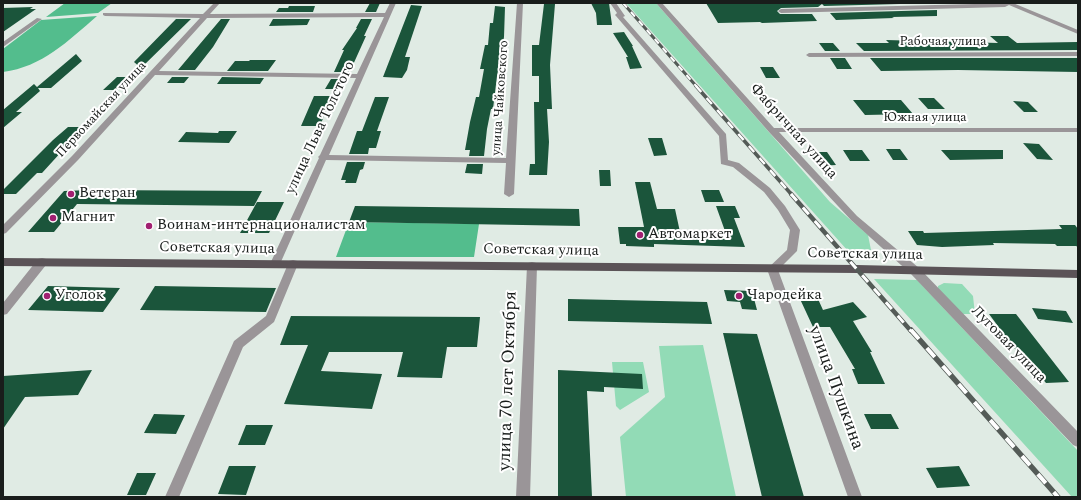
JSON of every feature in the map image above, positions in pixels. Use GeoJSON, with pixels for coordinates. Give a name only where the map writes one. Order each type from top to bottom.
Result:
{"type":"FeatureCollection","features":[{"type":"Feature","properties":{"kind":"main road","name":"Советская улица"},"geometry":{"type":"LineString","coordinates":[[3,262],[772,268],[1078,274]]}},
{"type":"Feature","properties":{"kind":"street","name":"Первомайская улица"},"geometry":{"type":"LineString","coordinates":[[3,231],[75,158],[217,3]]}},
{"type":"Feature","properties":{"kind":"street","name":"улица Льва Толстого"},"geometry":{"type":"LineString","coordinates":[[274,264],[393,3]]}},
{"type":"Feature","properties":{"kind":"street","name":"улица Чайковского"},"geometry":{"type":"LineString","coordinates":[[509,194],[520,3]]}},
{"type":"Feature","properties":{"kind":"street"},"geometry":{"type":"LineString","coordinates":[[613,3],[622,16],[618,16],[723,136],[724,162],[736,165],[767,190],[782,208],[795,230],[792,251],[772,268]]}},
{"type":"Feature","properties":{"kind":"street","name":"Фабричная улица"},"geometry":{"type":"LineString","coordinates":[[659,3],[772,130],[854,218],[915,271]]}},
{"type":"Feature","properties":{"kind":"street"},"geometry":{"type":"LineString","coordinates":[[781,11],[1005,5],[1009,3],[1078,32]]}},
{"type":"Feature","properties":{"kind":"street"},"geometry":{"type":"LineString","coordinates":[[105,14],[205,16],[388,15]]}},
{"type":"Feature","properties":{"kind":"street"},"geometry":{"type":"LineString","coordinates":[[3,46],[38,19]]}},
{"type":"Feature","properties":{"kind":"street","name":"Рабочая улица"},"geometry":{"type":"LineString","coordinates":[[809,55],[1078,54]]}},
{"type":"Feature","properties":{"kind":"street"},"geometry":{"type":"LineString","coordinates":[[152,73],[360,76]]}},
{"type":"Feature","properties":{"kind":"street","name":"Южная улица"},"geometry":{"type":"LineString","coordinates":[[772,130],[1078,130]]}},
{"type":"Feature","properties":{"kind":"street"},"geometry":{"type":"LineString","coordinates":[[322,157],[510,161]]}},
{"type":"Feature","properties":{"kind":"street"},"geometry":{"type":"LineString","coordinates":[[3,311],[42,262]]}},
{"type":"Feature","properties":{"kind":"street"},"geometry":{"type":"LineString","coordinates":[[172,497],[238,344],[270,319],[293,264]]}},
{"type":"Feature","properties":{"kind":"street","name":"улица 70 лет Октября"},"geometry":{"type":"LineString","coordinates":[[523,497],[532,266]]}},
{"type":"Feature","properties":{"kind":"street","name":"улица Пушкина"},"geometry":{"type":"LineString","coordinates":[[772,268],[855,497]]}},
{"type":"Feature","properties":{"kind":"street","name":"Луговая улица"},"geometry":{"type":"LineString","coordinates":[[915,271],[1078,441]]}},
{"type":"Feature","properties":{"kind":"green space"},"geometry":{"type":"Polygon","coordinates":[[[65,3],[112,3],[98,13],[46,17],[65,3]]]}},
{"type":"Feature","properties":{"kind":"green space"},"geometry":{"type":"Polygon","coordinates":[[[626,3],[656,3],[830,202],[868,235],[871,250],[848,251],[626,3]]]}},
{"type":"Feature","properties":{"kind":"green space"},"geometry":{"type":"Polygon","coordinates":[[[97,16],[54,52],[30,65],[3,72],[3,49],[41,20],[97,16]]]}},
{"type":"Feature","properties":{"kind":"green space"},"geometry":{"type":"Polygon","coordinates":[[[349,222],[479,224],[474,257],[336,257],[349,222]]]}},
{"type":"Feature","properties":{"kind":"green space"},"geometry":{"type":"Polygon","coordinates":[[[874,279],[917,280],[1078,451],[1078,497],[1072,497],[874,279]]]}},
{"type":"Feature","properties":{"kind":"green space"},"geometry":{"type":"Polygon","coordinates":[[[944,283],[962,284],[973,296],[975,314],[962,314],[938,290],[938,286],[944,283]]]}},
{"type":"Feature","properties":{"kind":"green space"},"geometry":{"type":"Polygon","coordinates":[[[703,345],[736,497],[626,497],[620,437],[665,397],[659,346],[703,345]]]}},
{"type":"Feature","properties":{"kind":"green space"},"geometry":{"type":"Polygon","coordinates":[[[612,362],[643,362],[649,392],[620,410],[616,406],[612,362]]]}},
{"type":"Feature","properties":{"kind":"building"},"geometry":{"type":"Polygon","coordinates":[[[370,3],[380,3],[376,12],[365,12],[370,3]]]}},
{"type":"Feature","properties":{"kind":"building"},"geometry":{"type":"Polygon","coordinates":[[[591,3],[609,3],[612,25],[597,25],[596,13],[591,3]]]}},
{"type":"Feature","properties":{"kind":"building"},"geometry":{"type":"Polygon","coordinates":[[[706,3],[937,3],[824,6],[822,4],[818,7],[781,8],[777,11],[780,14],[812,14],[817,21],[718,23],[706,3]]]}},
{"type":"Feature","properties":{"kind":"building"},"geometry":{"type":"Polygon","coordinates":[[[544,4],[555,4],[550,65],[552,109],[547,109],[549,142],[547,175],[529,175],[530,164],[535,164],[534,102],[539,102],[539,76],[532,76],[532,45],[539,45],[544,4]]]}},
{"type":"Feature","properties":{"kind":"building"},"geometry":{"type":"Polygon","coordinates":[[[411,5],[422,6],[405,57],[410,57],[407,70],[402,78],[383,77],[411,5]]]}},
{"type":"Feature","properties":{"kind":"building"},"geometry":{"type":"Polygon","coordinates":[[[289,6],[315,6],[313,12],[276,12],[279,8],[288,8],[289,6]]]}},
{"type":"Feature","properties":{"kind":"building"},"geometry":{"type":"Polygon","coordinates":[[[495,6],[505,7],[504,37],[493,109],[491,109],[487,129],[484,156],[469,156],[470,150],[465,150],[476,97],[479,97],[484,69],[480,69],[485,45],[488,45],[490,23],[493,23],[495,6]]]}},
{"type":"Feature","properties":{"kind":"building"},"geometry":{"type":"Polygon","coordinates":[[[33,7],[30,9],[36,9],[3,32],[3,8],[33,7]]]}},
{"type":"Feature","properties":{"kind":"building"},"geometry":{"type":"Polygon","coordinates":[[[937,10],[937,16],[836,20],[830,13],[937,10]]]}},
{"type":"Feature","properties":{"kind":"building"},"geometry":{"type":"Polygon","coordinates":[[[176,19],[191,19],[141,68],[134,62],[176,19]]]}},
{"type":"Feature","properties":{"kind":"building"},"geometry":{"type":"Polygon","coordinates":[[[221,19],[230,19],[213,47],[195,70],[178,70],[221,19]]]}},
{"type":"Feature","properties":{"kind":"building"},"geometry":{"type":"Polygon","coordinates":[[[273,19],[310,19],[307,25],[269,26],[273,19]]]}},
{"type":"Feature","properties":{"kind":"building"},"geometry":{"type":"Polygon","coordinates":[[[361,19],[372,19],[352,67],[348,72],[334,72],[344,50],[342,50],[357,28],[361,19]]]}},
{"type":"Feature","properties":{"kind":"building"},"geometry":{"type":"Polygon","coordinates":[[[624,32],[633,46],[642,68],[630,69],[626,57],[628,57],[613,33],[624,32]]]}},
{"type":"Feature","properties":{"kind":"building"},"geometry":{"type":"Polygon","coordinates":[[[990,36],[1008,36],[1017,43],[1078,42],[1078,50],[864,51],[856,43],[889,43],[886,40],[998,43],[990,36]]]}},
{"type":"Feature","properties":{"kind":"building"},"geometry":{"type":"Polygon","coordinates":[[[819,43],[833,43],[840,51],[825,51],[819,43]]]}},
{"type":"Feature","properties":{"kind":"building"},"geometry":{"type":"Polygon","coordinates":[[[76,54],[82,61],[51,88],[38,88],[40,91],[16,112],[22,112],[3,128],[3,110],[34,84],[37,87],[76,54]]]}},
{"type":"Feature","properties":{"kind":"building"},"geometry":{"type":"Polygon","coordinates":[[[830,58],[845,58],[852,69],[837,69],[830,58]]]}},
{"type":"Feature","properties":{"kind":"building"},"geometry":{"type":"Polygon","coordinates":[[[870,58],[1078,58],[1078,72],[958,70],[881,71],[870,58]]]}},
{"type":"Feature","properties":{"kind":"building"},"geometry":{"type":"Polygon","coordinates":[[[276,60],[268,71],[227,71],[235,61],[276,60]]]}},
{"type":"Feature","properties":{"kind":"building"},"geometry":{"type":"Polygon","coordinates":[[[760,67],[773,67],[780,78],[766,78],[760,67]]]}},
{"type":"Feature","properties":{"kind":"building"},"geometry":{"type":"Polygon","coordinates":[[[117,77],[132,77],[119,90],[103,90],[117,77]]]}},
{"type":"Feature","properties":{"kind":"building"},"geometry":{"type":"Polygon","coordinates":[[[172,77],[189,77],[184,83],[167,83],[172,77]]]}},
{"type":"Feature","properties":{"kind":"building"},"geometry":{"type":"Polygon","coordinates":[[[222,77],[264,78],[260,84],[217,84],[222,77]]]}},
{"type":"Feature","properties":{"kind":"building"},"geometry":{"type":"Polygon","coordinates":[[[331,79],[345,79],[340,89],[325,89],[331,79]]]}},
{"type":"Feature","properties":{"kind":"building"},"geometry":{"type":"Polygon","coordinates":[[[314,96],[332,96],[320,126],[301,126],[314,96]]]}},
{"type":"Feature","properties":{"kind":"building"},"geometry":{"type":"Polygon","coordinates":[[[375,97],[389,97],[377,131],[381,131],[376,148],[369,148],[368,154],[349,154],[357,131],[362,131],[375,97]]]}},
{"type":"Feature","properties":{"kind":"building"},"geometry":{"type":"Polygon","coordinates":[[[918,98],[934,98],[945,109],[928,109],[918,98]]]}},
{"type":"Feature","properties":{"kind":"building"},"geometry":{"type":"Polygon","coordinates":[[[853,100],[901,100],[913,114],[865,115],[853,100]]]}},
{"type":"Feature","properties":{"kind":"building"},"geometry":{"type":"Polygon","coordinates":[[[1013,101],[1028,102],[1038,112],[1024,112],[1013,101]]]}},
{"type":"Feature","properties":{"kind":"building"},"geometry":{"type":"Polygon","coordinates":[[[68,127],[84,127],[42,173],[37,173],[16,194],[3,194],[3,190],[68,127]]]}},
{"type":"Feature","properties":{"kind":"building"},"geometry":{"type":"Polygon","coordinates":[[[219,131],[237,131],[229,143],[178,142],[186,132],[218,133],[219,131]]]}},
{"type":"Feature","properties":{"kind":"building"},"geometry":{"type":"Polygon","coordinates":[[[648,138],[662,138],[667,155],[654,156],[648,138]]]}},
{"type":"Feature","properties":{"kind":"building"},"geometry":{"type":"Polygon","coordinates":[[[1023,143],[1039,144],[1053,160],[1037,159],[1023,143]]]}},
{"type":"Feature","properties":{"kind":"building"},"geometry":{"type":"Polygon","coordinates":[[[886,149],[900,149],[908,160],[893,160],[886,149]]]}},
{"type":"Feature","properties":{"kind":"building"},"geometry":{"type":"Polygon","coordinates":[[[843,150],[862,150],[870,161],[850,161],[843,150]]]}},
{"type":"Feature","properties":{"kind":"building"},"geometry":{"type":"Polygon","coordinates":[[[941,150],[1003,150],[1003,159],[950,160],[941,150]]]}},
{"type":"Feature","properties":{"kind":"building"},"geometry":{"type":"Polygon","coordinates":[[[811,152],[827,152],[836,165],[819,166],[811,152]]]}},
{"type":"Feature","properties":{"kind":"building"},"geometry":{"type":"Polygon","coordinates":[[[347,162],[365,162],[363,169],[360,170],[356,183],[345,183],[346,180],[341,180],[347,162]]]}},
{"type":"Feature","properties":{"kind":"building"},"geometry":{"type":"Polygon","coordinates":[[[467,164],[483,164],[482,174],[465,173],[467,164]]]}},
{"type":"Feature","properties":{"kind":"building"},"geometry":{"type":"Polygon","coordinates":[[[599,170],[610,170],[611,186],[600,186],[599,170]]]}},
{"type":"Feature","properties":{"kind":"building"},"geometry":{"type":"Polygon","coordinates":[[[635,182],[650,182],[657,209],[675,209],[680,232],[725,231],[716,206],[735,206],[740,218],[734,218],[745,247],[654,244],[654,247],[626,246],[626,244],[620,244],[618,227],[644,227],[635,182]]]}},
{"type":"Feature","properties":{"kind":"building"},"geometry":{"type":"Polygon","coordinates":[[[701,190],[719,190],[724,202],[705,202],[701,190]]]}},
{"type":"Feature","properties":{"kind":"building"},"geometry":{"type":"Polygon","coordinates":[[[64,191],[262,191],[254,206],[77,204],[54,232],[28,232],[64,191]]]}},
{"type":"Feature","properties":{"kind":"building"},"geometry":{"type":"Polygon","coordinates":[[[257,202],[284,202],[269,233],[240,233],[257,202]]]}},
{"type":"Feature","properties":{"kind":"building"},"geometry":{"type":"Polygon","coordinates":[[[355,206],[579,209],[580,226],[349,222],[355,206]]]}},
{"type":"Feature","properties":{"kind":"building"},"geometry":{"type":"Polygon","coordinates":[[[1059,225],[1075,225],[1078,229],[1078,247],[1057,246],[1055,244],[993,243],[994,245],[942,247],[917,245],[908,231],[923,231],[924,233],[1062,229],[1059,225]]]}},
{"type":"Feature","properties":{"kind":"building"},"geometry":{"type":"Polygon","coordinates":[[[48,286],[120,288],[103,312],[28,310],[48,286]]]}},
{"type":"Feature","properties":{"kind":"building"},"geometry":{"type":"Polygon","coordinates":[[[155,286],[276,288],[266,312],[140,310],[155,286]]]}},
{"type":"Feature","properties":{"kind":"building","name":"Чародейка"},"geometry":{"type":"Polygon","coordinates":[[[724,290],[752,291],[757,310],[742,309],[740,302],[727,301],[724,290]]]}},
{"type":"Feature","properties":{"kind":"building"},"geometry":{"type":"Polygon","coordinates":[[[568,299],[707,302],[712,324],[568,321],[568,299]]]}},
{"type":"Feature","properties":{"kind":"building"},"geometry":{"type":"Polygon","coordinates":[[[800,299],[818,299],[823,310],[853,302],[867,317],[853,321],[872,352],[870,352],[885,384],[858,384],[852,369],[855,369],[830,327],[813,327],[800,299]]]}},
{"type":"Feature","properties":{"kind":"building"},"geometry":{"type":"Polygon","coordinates":[[[1032,308],[1066,311],[1073,323],[1038,319],[1032,308]]]}},
{"type":"Feature","properties":{"kind":"building"},"geometry":{"type":"Polygon","coordinates":[[[989,314],[1016,314],[1069,382],[1046,383],[1037,372],[1032,372],[989,314]]]}},
{"type":"Feature","properties":{"kind":"building"},"geometry":{"type":"Polygon","coordinates":[[[291,316],[480,317],[477,347],[447,347],[442,378],[397,377],[403,352],[329,352],[321,371],[382,374],[372,409],[284,404],[308,345],[280,345],[291,316]]]}},
{"type":"Feature","properties":{"kind":"building"},"geometry":{"type":"Polygon","coordinates":[[[723,333],[757,334],[804,497],[762,497],[723,333]]]}},
{"type":"Feature","properties":{"kind":"building"},"geometry":{"type":"Polygon","coordinates":[[[92,370],[78,395],[25,397],[3,429],[3,376],[92,370]]]}},
{"type":"Feature","properties":{"kind":"building"},"geometry":{"type":"Polygon","coordinates":[[[558,370],[642,374],[643,389],[604,387],[604,392],[587,391],[592,497],[558,497],[558,370]]]}},
{"type":"Feature","properties":{"kind":"building"},"geometry":{"type":"Polygon","coordinates":[[[154,414],[185,415],[176,434],[144,433],[154,414]]]}},
{"type":"Feature","properties":{"kind":"building"},"geometry":{"type":"Polygon","coordinates":[[[864,414],[891,414],[899,429],[871,429],[864,414]]]}},
{"type":"Feature","properties":{"kind":"building"},"geometry":{"type":"Polygon","coordinates":[[[246,425],[273,425],[265,445],[238,445],[246,425]]]}},
{"type":"Feature","properties":{"kind":"building"},"geometry":{"type":"Polygon","coordinates":[[[229,466],[256,466],[246,495],[218,494],[229,466]]]}},
{"type":"Feature","properties":{"kind":"building"},"geometry":{"type":"Polygon","coordinates":[[[959,466],[970,486],[937,488],[926,468],[959,466]]]}},
{"type":"Feature","properties":{"kind":"building"},"geometry":{"type":"Polygon","coordinates":[[[137,473],[156,473],[146,495],[127,495],[137,473]]]}},
{"type":"Feature","properties":{"kind":"railway"},"geometry":{"type":"LineString","coordinates":[[623,3],[697,87]]}},
{"type":"Feature","properties":{"kind":"railway"},"geometry":{"type":"LineString","coordinates":[[696,86],[792,195]]}},
{"type":"Feature","properties":{"kind":"railway"},"geometry":{"type":"LineString","coordinates":[[791,194],[911,331]]}},
{"type":"Feature","properties":{"kind":"railway"},"geometry":{"type":"LineString","coordinates":[[911,330],[1058,497]]}},
{"type":"Feature","properties":{"kind":"place","name":"Ветеран"},"geometry":{"type":"Point","coordinates":[71,194]}},
{"type":"Feature","properties":{"kind":"place","name":"Магнит"},"geometry":{"type":"Point","coordinates":[53,218]}},
{"type":"Feature","properties":{"kind":"place","name":"Воинам-интернационалистам"},"geometry":{"type":"Point","coordinates":[149,226]}},
{"type":"Feature","properties":{"kind":"place","name":"Автомаркет"},"geometry":{"type":"Point","coordinates":[640,235]}},
{"type":"Feature","properties":{"kind":"place","name":"Уголок"},"geometry":{"type":"Point","coordinates":[47,296]}},
{"type":"Feature","properties":{"kind":"place","name":"Чародейка"},"geometry":{"type":"Point","coordinates":[739,296]}}]}
